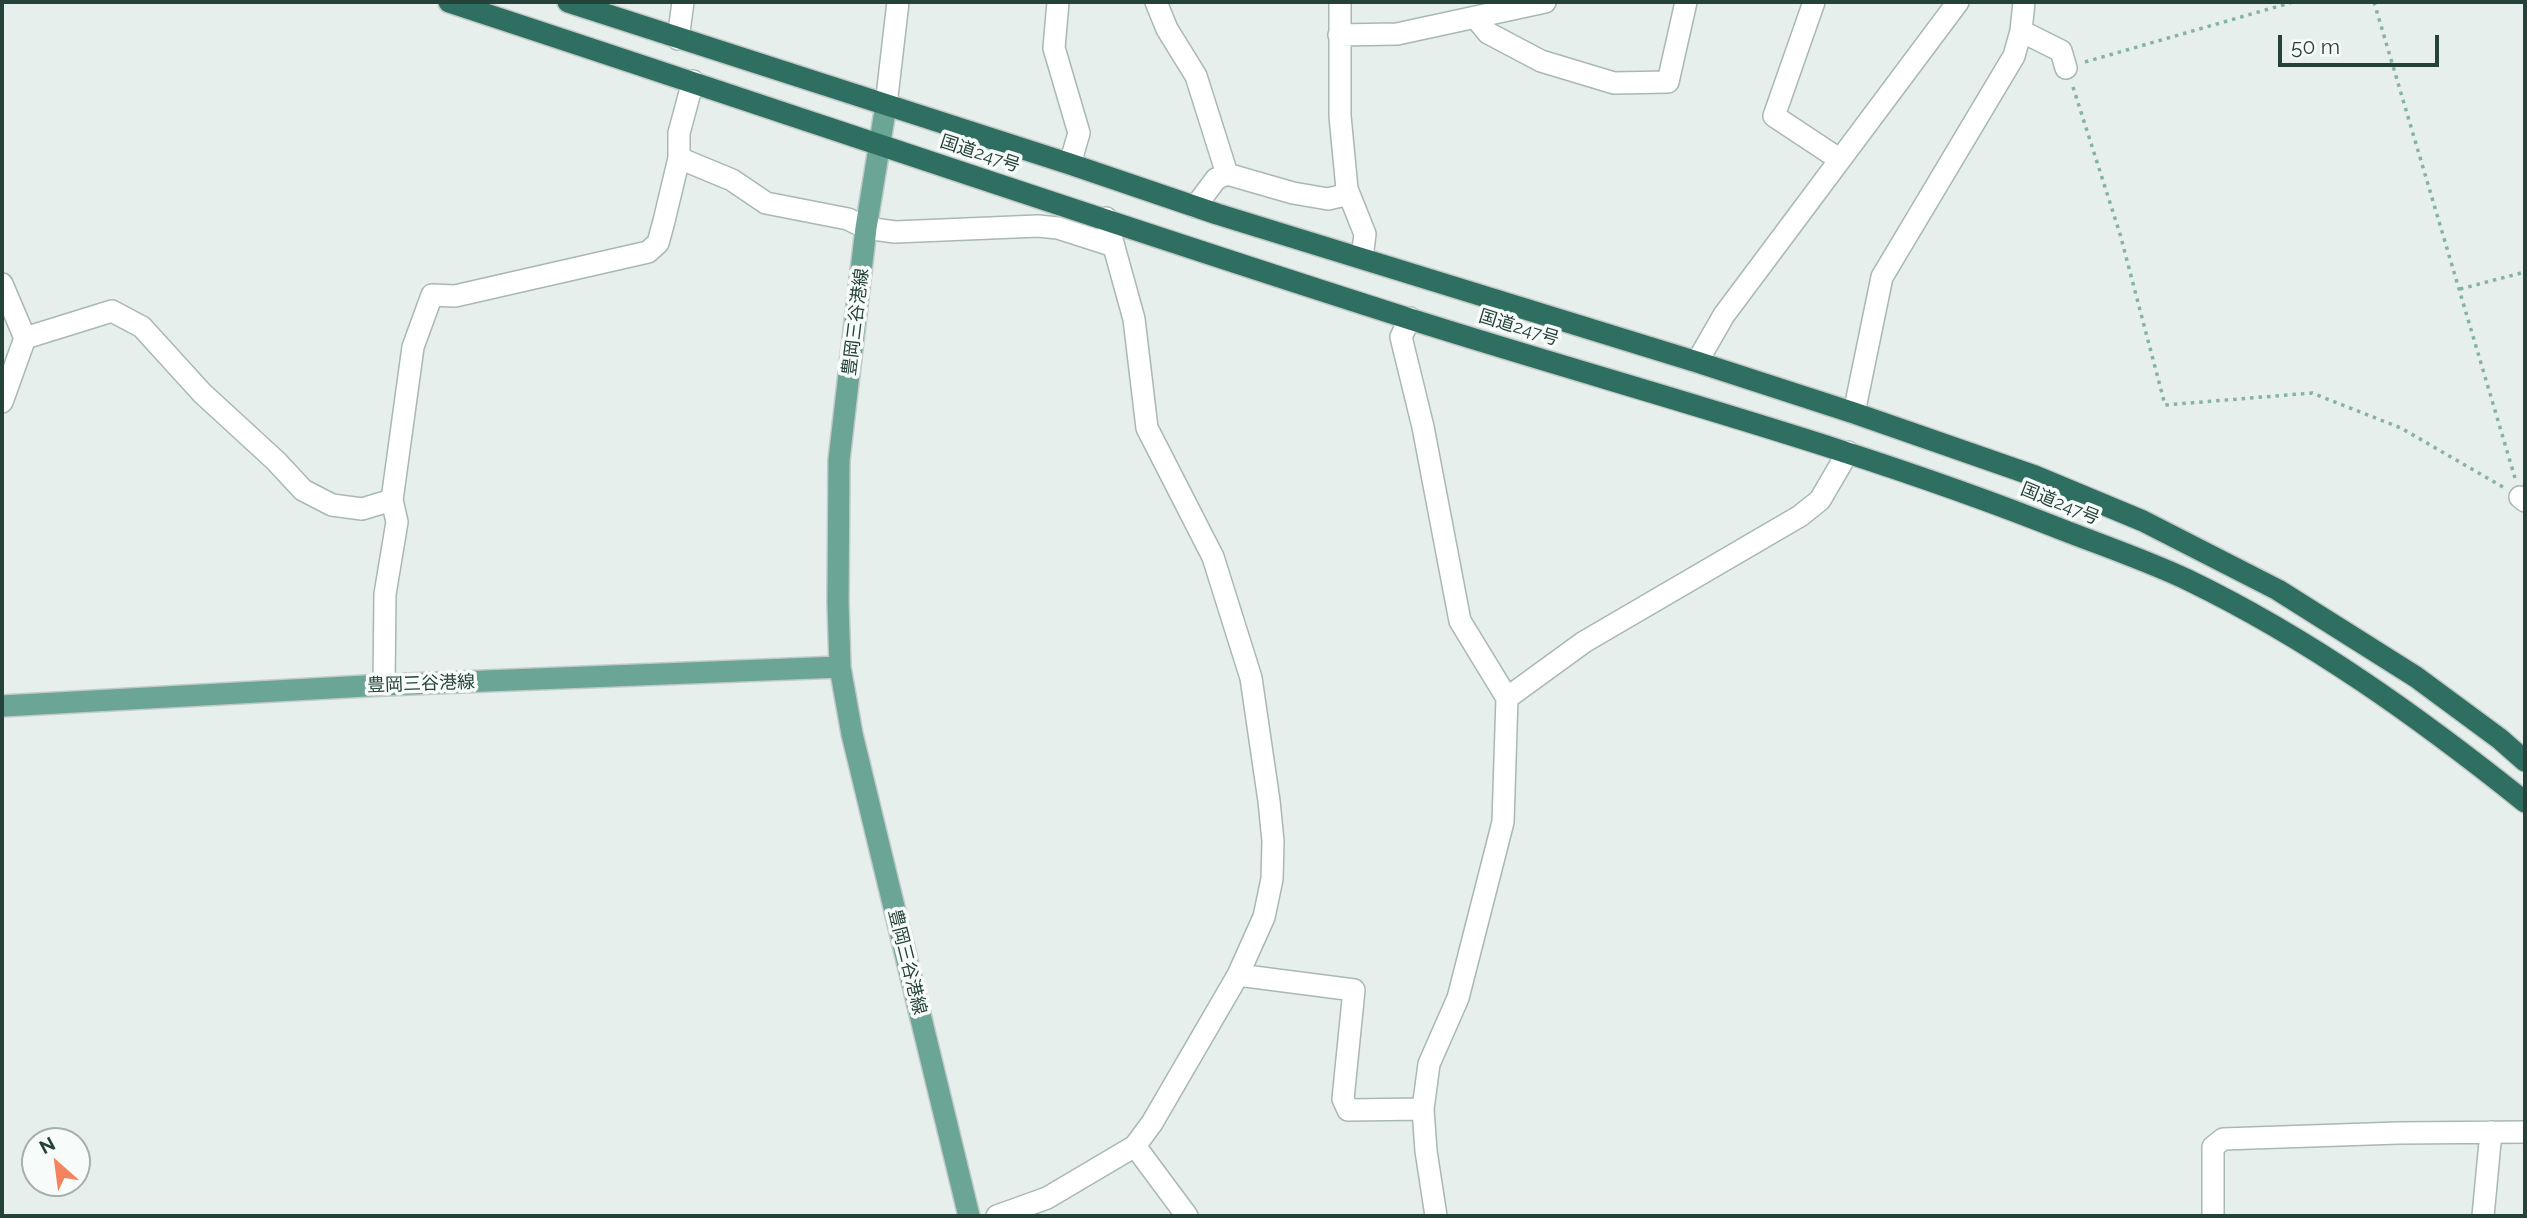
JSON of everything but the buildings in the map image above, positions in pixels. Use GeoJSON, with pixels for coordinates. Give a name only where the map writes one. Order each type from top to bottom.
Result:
{"type":"FeatureCollection","features":[{"type":"Feature","properties":{"kind":"highway","name":"国道247号"},"geometry":{"type":"LineString","coordinates":[[449,2],[693,81],[879,146],[1410,318],[1849,452],[2010,509],[2185,579],[2317,650],[2461,752],[2525,802]]}},
{"type":"Feature","properties":{"kind":"highway","name":"国道247号"},"geometry":{"type":"LineString","coordinates":[[568,2],[1195,207],[1697,362],[2035,476],[2143,521],[2278,590],[2416,677],[2500,739],[2525,761]]}},
{"type":"Feature","properties":{"kind":"main road","name":"豊岡三谷港線"},"geometry":{"type":"LineString","coordinates":[[886,105],[866,228],[839,460],[840,667],[856,748],[969,1216]]}},
{"type":"Feature","properties":{"kind":"main road","name":"豊岡三谷港線"},"geometry":{"type":"LineString","coordinates":[[2,706],[384,685],[840,667]]}},
{"type":"Feature","properties":{"kind":"street"},"geometry":{"type":"LineString","coordinates":[[678,39],[684,2]]}},
{"type":"Feature","properties":{"kind":"street"},"geometry":{"type":"LineString","coordinates":[[886,105],[898,2]]}},
{"type":"Feature","properties":{"kind":"street"},"geometry":{"type":"LineString","coordinates":[[1058,2],[1054,48],[1079,133],[1070,164]]}},
{"type":"Feature","properties":{"kind":"street"},"geometry":{"type":"LineString","coordinates":[[1156,2],[1167,29],[1196,76],[1227,173]]}},
{"type":"Feature","properties":{"kind":"street"},"geometry":{"type":"LineString","coordinates":[[1340,2],[1340,116],[1349,194],[1365,234],[1362,258]]}},
{"type":"Feature","properties":{"kind":"street"},"geometry":{"type":"LineString","coordinates":[[1339,35],[1398,34],[1545,2]]}},
{"type":"Feature","properties":{"kind":"street"},"geometry":{"type":"LineString","coordinates":[[1475,17],[1488,33],[1541,61],[1614,83],[1668,82],[1686,2]]}},
{"type":"Feature","properties":{"kind":"street"},"geometry":{"type":"LineString","coordinates":[[1814,2],[1774,116],[1839,159]]}},
{"type":"Feature","properties":{"kind":"street"},"geometry":{"type":"LineString","coordinates":[[1697,362],[1724,315],[1958,2]]}},
{"type":"Feature","properties":{"kind":"street"},"geometry":{"type":"LineString","coordinates":[[1854,413],[1882,277],[2014,56],[2021,31],[2024,2]]}},
{"type":"Feature","properties":{"kind":"street"},"geometry":{"type":"LineString","coordinates":[[2021,31],[2061,51],[2066,68]]}},
{"type":"Feature","properties":{"kind":"street"},"geometry":{"type":"LineString","coordinates":[[384,685],[385,594],[397,522],[392,500],[413,347],[432,295],[455,296],[648,252],[658,243],[679,159],[680,132],[693,81]]}},
{"type":"Feature","properties":{"kind":"street"},"geometry":{"type":"LineString","coordinates":[[679,159],[732,180],[766,203],[848,219],[866,228],[895,232],[1038,226],[1058,228],[1114,246]]}},
{"type":"Feature","properties":{"kind":"street"},"geometry":{"type":"LineString","coordinates":[[1195,207],[1216,178],[1227,173],[1293,193],[1328,199],[1349,194]]}},
{"type":"Feature","properties":{"kind":"street"},"geometry":{"type":"LineString","coordinates":[[997,1216],[1047,1198],[1135,1146],[1152,1123],[1238,975],[1264,917],[1272,879],[1269,801],[1251,678],[1213,557],[1147,428],[1134,319],[1106,218]]}},
{"type":"Feature","properties":{"kind":"street"},"geometry":{"type":"LineString","coordinates":[[2,284],[25,338],[2,402]]}},
{"type":"Feature","properties":{"kind":"street"},"geometry":{"type":"LineString","coordinates":[[25,338],[112,311],[142,327],[202,393],[276,461],[303,490],[332,505],[362,509],[392,500]]}},
{"type":"Feature","properties":{"kind":"street"},"geometry":{"type":"LineString","coordinates":[[1410,318],[1401,337],[1423,427],[1461,621],[1507,698],[1503,822],[1458,998],[1438,1038],[1429,1064],[1423,1109],[1436,1216]]}},
{"type":"Feature","properties":{"kind":"street"},"geometry":{"type":"LineString","coordinates":[[1507,698],[1584,642],[1800,516],[1820,500],[1849,452]]}},
{"type":"Feature","properties":{"kind":"street"},"geometry":{"type":"LineString","coordinates":[[1238,975],[1354,990],[1343,1099],[1348,1110],[1423,1109]]}},
{"type":"Feature","properties":{"kind":"street"},"geometry":{"type":"LineString","coordinates":[[2483,1216],[2491,1132]]}},
{"type":"Feature","properties":{"kind":"street"},"geometry":{"type":"LineString","coordinates":[[2213,1216],[2213,1147],[2223,1139],[2525,1132]]}},
{"type":"Feature","properties":{"kind":"street"},"geometry":{"type":"LineString","coordinates":[[1135,1146],[1187,1216]]}},
{"type":"Feature","properties":{"kind":"path"},"geometry":{"type":"LineString","coordinates":[[2293,2],[2066,68],[2120,234],[2165,405],[2312,393],[2401,428],[2523,499]]}},
{"type":"Feature","properties":{"kind":"path"},"geometry":{"type":"LineString","coordinates":[[2374,2],[2523,499]]}},
{"type":"Feature","properties":{"kind":"path"},"geometry":{"type":"LineString","coordinates":[[2460,289],[2525,272]]}}]}
